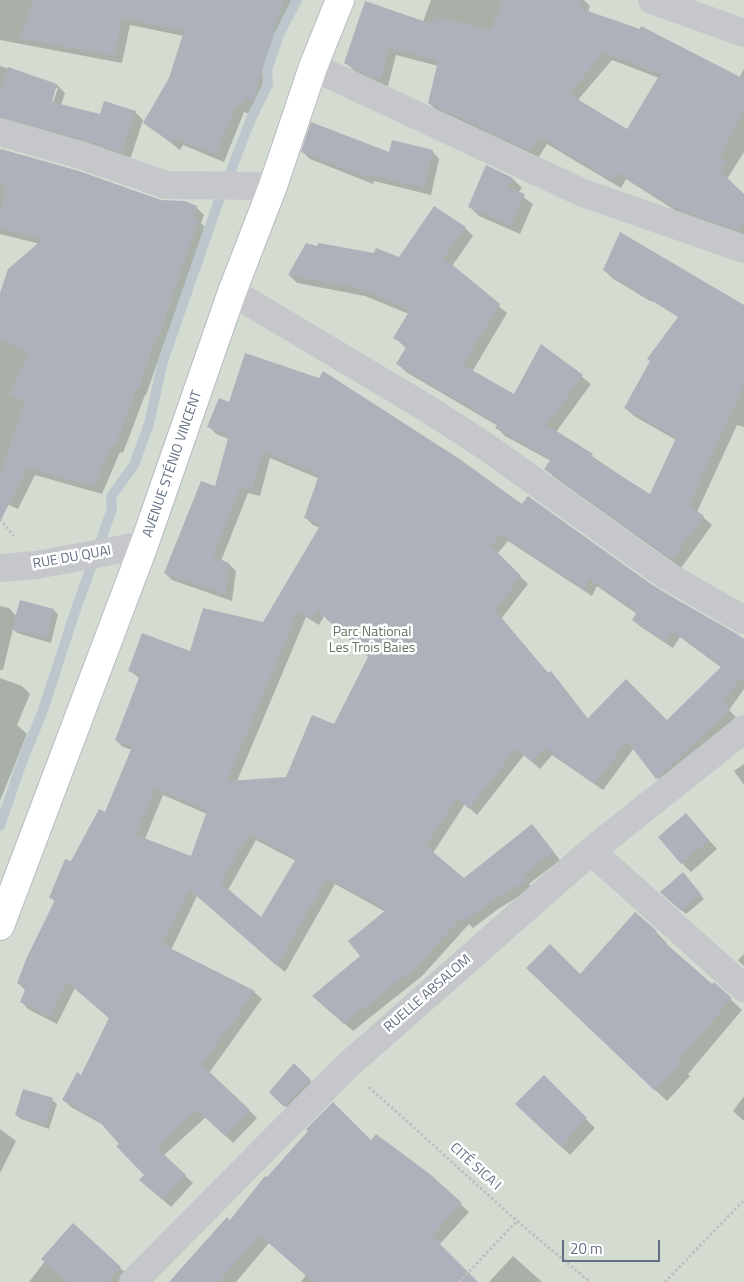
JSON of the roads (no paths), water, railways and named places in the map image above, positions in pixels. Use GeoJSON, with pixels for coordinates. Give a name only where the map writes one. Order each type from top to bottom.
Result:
{"type":"FeatureCollection","features":[{"type":"Feature","properties":{"kind":"main road","name":"AVENUE STÉNIO VINCENT"},"geometry":{"type":"LineString","coordinates":[[0,926],[144,545],[232,292],[273,186],[313,67],[340,0]]}},
{"type":"Feature","properties":{"kind":"street"},"geometry":{"type":"LineString","coordinates":[[652,0],[744,33]]}},
{"type":"Feature","properties":{"kind":"street"},"geometry":{"type":"LineString","coordinates":[[313,67],[583,193],[744,249]]}},
{"type":"Feature","properties":{"kind":"street"},"geometry":{"type":"LineString","coordinates":[[0,132],[84,156],[166,185],[273,186]]}},
{"type":"Feature","properties":{"kind":"street"},"geometry":{"type":"LineString","coordinates":[[232,292],[428,409],[488,448],[664,574],[744,620]]}},
{"type":"Feature","properties":{"kind":"street","name":"RUE DU QUAI"},"geometry":{"type":"LineString","coordinates":[[0,568],[36,565],[144,545]]}},
{"type":"Feature","properties":{"kind":"street","name":"RUELLE ABSALOM"},"geometry":{"type":"LineString","coordinates":[[133,1282],[347,1066],[591,851],[744,729]]}},
{"type":"Feature","properties":{"kind":"street"},"geometry":{"type":"LineString","coordinates":[[591,851],[744,988]]}},
{"type":"Feature","properties":{"kind":"waterway"},"geometry":{"type":"LineString","coordinates":[[0,826],[23,759],[42,713],[76,609],[112,509],[111,497],[134,465],[149,424],[163,361],[217,206],[251,119],[268,84],[267,70],[279,35],[297,0]]}},
{"type":"Feature","properties":{"kind":"park label","name":"Parc National Les Trois Baies"},"geometry":{"type":"Point","coordinates":[372,642]}}]}
